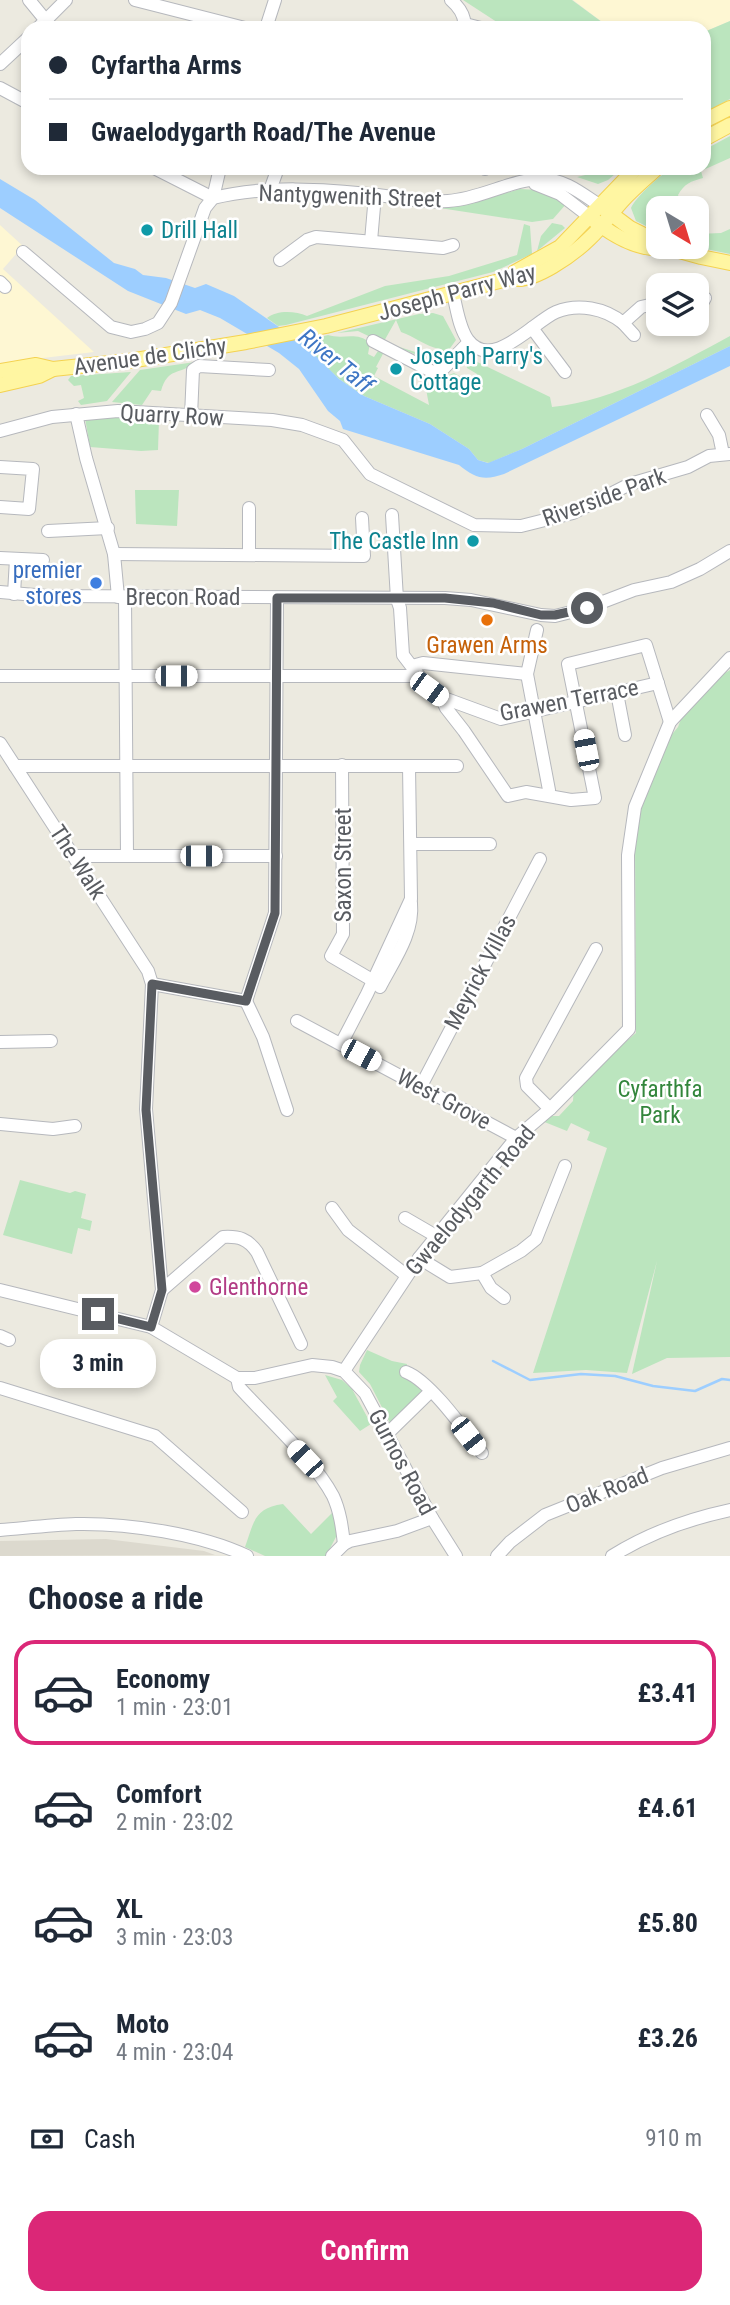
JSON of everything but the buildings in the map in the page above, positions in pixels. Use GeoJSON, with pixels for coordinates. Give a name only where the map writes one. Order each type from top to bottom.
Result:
{"type":"FeatureCollection","features":[{"type":"Feature","properties":{"kind":"main road"},"geometry":{"type":"LineString","coordinates":[[711,118],[730,108]]}},
{"type":"Feature","properties":{"kind":"main road"},"geometry":{"type":"LineString","coordinates":[[711,135],[730,125]]}},
{"type":"Feature","properties":{"kind":"main road"},"geometry":{"type":"LineString","coordinates":[[600,216],[631,175]]}},
{"type":"Feature","properties":{"kind":"main road"},"geometry":{"type":"LineString","coordinates":[[600,216],[649,175]]}},
{"type":"Feature","properties":{"kind":"main road"},"geometry":{"type":"LineString","coordinates":[[600,216],[640,246],[646,247]]}},
{"type":"Feature","properties":{"kind":"main road","name":"Joseph Parry Way"},"geometry":{"type":"LineString","coordinates":[[246,342],[511,278],[518,280],[553,265],[578,249],[600,216]]}},
{"type":"Feature","properties":{"kind":"main road"},"geometry":{"type":"LineString","coordinates":[[709,258],[730,263]]}},
{"type":"Feature","properties":{"kind":"main road","name":"Avenue de Clichy"},"geometry":{"type":"LineString","coordinates":[[0,371],[36,365],[53,369],[129,361],[246,342]]}},
{"type":"Feature","properties":{"kind":"main road","name":"Avenue de Clichy"},"geometry":{"type":"LineString","coordinates":[[0,385],[39,376],[53,369]]}},
{"type":"Feature","properties":{"kind":"street"},"geometry":{"type":"LineString","coordinates":[[29,0],[42,21]]}},
{"type":"Feature","properties":{"kind":"street"},"geometry":{"type":"LineString","coordinates":[[49,21],[66,0]]}},
{"type":"Feature","properties":{"kind":"street"},"geometry":{"type":"LineString","coordinates":[[135,0],[197,21]]}},
{"type":"Feature","properties":{"kind":"street"},"geometry":{"type":"LineString","coordinates":[[268,21],[275,0]]}},
{"type":"Feature","properties":{"kind":"street"},"geometry":{"type":"LineString","coordinates":[[451,0],[459,8],[463,21]]}},
{"type":"Feature","properties":{"kind":"street"},"geometry":{"type":"LineString","coordinates":[[0,64],[21,44]]}},
{"type":"Feature","properties":{"kind":"street"},"geometry":{"type":"LineString","coordinates":[[0,88],[21,99]]}},
{"type":"Feature","properties":{"kind":"street"},"geometry":{"type":"LineString","coordinates":[[167,175],[213,198]]}},
{"type":"Feature","properties":{"kind":"street"},"geometry":{"type":"LineString","coordinates":[[23,252],[41,260],[111,327],[131,332],[158,323],[168,309],[181,278],[205,208],[213,198],[218,175]]}},
{"type":"Feature","properties":{"kind":"street"},"geometry":{"type":"LineString","coordinates":[[270,190],[275,175]]}},
{"type":"Feature","properties":{"kind":"street","name":"Nantygwenith Street"},"geometry":{"type":"LineString","coordinates":[[213,198],[270,190],[375,194],[430,202],[449,201],[478,197],[539,179],[569,185],[600,216]]}},
{"type":"Feature","properties":{"kind":"street"},"geometry":{"type":"LineString","coordinates":[[371,241],[375,194]]}},
{"type":"Feature","properties":{"kind":"street"},"geometry":{"type":"LineString","coordinates":[[277,242],[283,257],[316,237],[448,246],[447,262]]}},
{"type":"Feature","properties":{"kind":"street"},"geometry":{"type":"LineString","coordinates":[[453,294],[469,342],[481,350],[494,350],[506,345],[559,311],[577,308],[593,308],[607,313],[623,323],[634,335]]}},
{"type":"Feature","properties":{"kind":"street"},"geometry":{"type":"LineString","coordinates":[[623,323],[646,306]]}},
{"type":"Feature","properties":{"kind":"street"},"geometry":{"type":"LineString","coordinates":[[532,328],[565,364]]}},
{"type":"Feature","properties":{"kind":"street"},"geometry":{"type":"LineString","coordinates":[[375,346],[433,372],[444,368],[469,342]]}},
{"type":"Feature","properties":{"kind":"street"},"geometry":{"type":"LineString","coordinates":[[191,416],[193,370],[199,366],[269,370]]}},
{"type":"Feature","properties":{"kind":"street","name":"Quarry Row"},"geometry":{"type":"LineString","coordinates":[[0,431],[30,422],[76,414],[118,411],[282,422],[315,429],[343,440],[362,468],[370,474],[474,525]]}},
{"type":"Feature","properties":{"kind":"street"},"geometry":{"type":"LineString","coordinates":[[76,414],[86,458],[108,528],[121,597],[126,676],[127,856]]}},
{"type":"Feature","properties":{"kind":"street"},"geometry":{"type":"LineString","coordinates":[[707,415],[726,454]]}},
{"type":"Feature","properties":{"kind":"street","name":"Riverside Park"},"geometry":{"type":"LineString","coordinates":[[474,525],[521,526],[573,513],[587,509],[630,484],[688,467],[709,456],[726,454]]}},
{"type":"Feature","properties":{"kind":"street"},"geometry":{"type":"LineString","coordinates":[[0,467],[33,469],[29,509],[0,507]]}},
{"type":"Feature","properties":{"kind":"street"},"geometry":{"type":"LineString","coordinates":[[248,554],[249,508]]}},
{"type":"Feature","properties":{"kind":"street"},"geometry":{"type":"LineString","coordinates":[[393,515],[403,655],[441,697],[508,796],[526,792],[571,800],[595,798],[568,664],[646,645],[670,722]]}},
{"type":"Feature","properties":{"kind":"street"},"geometry":{"type":"LineString","coordinates":[[114,554],[364,555],[362,518]]}},
{"type":"Feature","properties":{"kind":"street"},"geometry":{"type":"LineString","coordinates":[[48,531],[108,528]]}},
{"type":"Feature","properties":{"kind":"street","name":"Brecon Road"},"geometry":{"type":"LineString","coordinates":[[0,592],[121,597],[471,600],[541,615],[555,615],[587,608],[634,590],[671,582],[730,551]]}},
{"type":"Feature","properties":{"kind":"street"},"geometry":{"type":"LineString","coordinates":[[0,558],[43,560]]}},
{"type":"Feature","properties":{"kind":"street"},"geometry":{"type":"LineString","coordinates":[[14,594],[16,559]]}},
{"type":"Feature","properties":{"kind":"street"},"geometry":{"type":"LineString","coordinates":[[277,598],[275,913],[246,1001],[263,1037],[287,1110]]}},
{"type":"Feature","properties":{"kind":"street"},"geometry":{"type":"LineString","coordinates":[[537,630],[527,674],[549,790]]}},
{"type":"Feature","properties":{"kind":"street"},"geometry":{"type":"LineString","coordinates":[[670,722],[730,658]]}},
{"type":"Feature","properties":{"kind":"street"},"geometry":{"type":"LineString","coordinates":[[0,676],[276,676],[415,671],[423,663],[527,674]]}},
{"type":"Feature","properties":{"kind":"street","name":"Grawen Terrace"},"geometry":{"type":"LineString","coordinates":[[441,697],[501,719],[659,683]]}},
{"type":"Feature","properties":{"kind":"street"},"geometry":{"type":"LineString","coordinates":[[617,693],[625,735]]}},
{"type":"Feature","properties":{"kind":"street","name":"Gwaelodygarth Road"},"geometry":{"type":"LineString","coordinates":[[344,1371],[406,1275],[516,1138],[550,1109],[629,1028],[628,855],[635,807],[670,722]]}},
{"type":"Feature","properties":{"kind":"street","name":"The Walk"},"geometry":{"type":"LineString","coordinates":[[0,743],[148,971],[152,984]]}},
{"type":"Feature","properties":{"kind":"street","name":"Saxon Street"},"geometry":{"type":"LineString","coordinates":[[342,765],[343,934],[331,956],[376,984]]}},
{"type":"Feature","properties":{"kind":"street"},"geometry":{"type":"LineString","coordinates":[[15,766],[457,766]]}},
{"type":"Feature","properties":{"kind":"street"},"geometry":{"type":"LineString","coordinates":[[341,1044],[376,984],[411,899],[410,766]]}},
{"type":"Feature","properties":{"kind":"street"},"geometry":{"type":"LineString","coordinates":[[411,844],[490,844]]}},
{"type":"Feature","properties":{"kind":"street"},"geometry":{"type":"LineString","coordinates":[[75,856],[276,856]]}},
{"type":"Feature","properties":{"kind":"street","name":"Meyrick Villas"},"geometry":{"type":"LineString","coordinates":[[421,1086],[540,859]]}},
{"type":"Feature","properties":{"kind":"street"},"geometry":{"type":"LineString","coordinates":[[550,1109],[527,1086],[526,1078],[596,949]]}},
{"type":"Feature","properties":{"kind":"street"},"geometry":{"type":"LineString","coordinates":[[151,1327],[162,1290],[146,1110],[152,984],[246,1001]]}},
{"type":"Feature","properties":{"kind":"street","name":"West Grove"},"geometry":{"type":"LineString","coordinates":[[297,1021],[516,1138]]}},
{"type":"Feature","properties":{"kind":"street"},"geometry":{"type":"LineString","coordinates":[[0,1042],[51,1041]]}},
{"type":"Feature","properties":{"kind":"street"},"geometry":{"type":"LineString","coordinates":[[0,1124],[53,1129],[75,1126]]}},
{"type":"Feature","properties":{"kind":"street"},"geometry":{"type":"LineString","coordinates":[[419,1258],[450,1277],[482,1273],[521,1251],[536,1239],[565,1166]]}},
{"type":"Feature","properties":{"kind":"street"},"geometry":{"type":"LineString","coordinates":[[332,1208],[348,1230],[406,1275]]}},
{"type":"Feature","properties":{"kind":"street"},"geometry":{"type":"LineString","coordinates":[[405,1218],[436,1236]]}},
{"type":"Feature","properties":{"kind":"street"},"geometry":{"type":"LineString","coordinates":[[162,1290],[223,1237],[243,1238],[250,1242],[257,1252],[300,1344]]}},
{"type":"Feature","properties":{"kind":"street"},"geometry":{"type":"LineString","coordinates":[[482,1273],[491,1288],[504,1298]]}},
{"type":"Feature","properties":{"kind":"street"},"geometry":{"type":"LineString","coordinates":[[0,1290],[151,1327],[237,1378],[255,1378],[312,1365],[344,1371]]}},
{"type":"Feature","properties":{"kind":"street","name":"Gurnos Road"},"geometry":{"type":"LineString","coordinates":[[344,1371],[365,1393],[432,1518],[456,1556]]}},
{"type":"Feature","properties":{"kind":"street"},"geometry":{"type":"LineString","coordinates":[[406,1373],[418,1377],[442,1402],[482,1453]]}},
{"type":"Feature","properties":{"kind":"street"},"geometry":{"type":"LineString","coordinates":[[237,1378],[239,1387],[321,1477],[334,1498],[341,1518],[344,1544]]}},
{"type":"Feature","properties":{"kind":"street"},"geometry":{"type":"LineString","coordinates":[[0,1388],[155,1436],[242,1512]]}},
{"type":"Feature","properties":{"kind":"street"},"geometry":{"type":"LineString","coordinates":[[387,1434],[430,1392]]}},
{"type":"Feature","properties":{"kind":"street","name":"Oak Road"},"geometry":{"type":"LineString","coordinates":[[497,1556],[510,1542],[545,1516],[663,1468],[730,1448]]}},
{"type":"Feature","properties":{"kind":"street"},"geometry":{"type":"LineString","coordinates":[[612,1556],[635,1542],[671,1527],[730,1510]]}},
{"type":"Feature","properties":{"kind":"street"},"geometry":{"type":"LineString","coordinates":[[332,1556],[344,1544],[363,1537],[397,1531],[432,1518]]}},
{"type":"Feature","properties":{"kind":"street"},"geometry":{"type":"LineString","coordinates":[[0,1530],[78,1524],[143,1529],[186,1535],[240,1554]]}},
{"type":"Feature","properties":{"kind":"shaded area"},"geometry":{"type":"Polygon","coordinates":[[[573,0],[730,0],[730,21],[711,29],[711,21],[601,21],[573,0]]]}},
{"type":"Feature","properties":{"kind":"shaded area"},"geometry":{"type":"Polygon","coordinates":[[[0,225],[23,246],[3,269],[94,352],[0,363],[0,288],[9,284],[0,275],[0,225]]]}},
{"type":"Feature","properties":{"kind":"shaded area"},"geometry":{"type":"Polygon","coordinates":[[[106,1539],[204,1551],[215,1555],[0,1556],[0,1541],[106,1539]]]}},
{"type":"Feature","properties":{"kind":"green space"},"geometry":{"type":"Polygon","coordinates":[[[463,0],[572,0],[600,21],[495,21],[463,0]]]}},
{"type":"Feature","properties":{"kind":"green space"},"geometry":{"type":"Polygon","coordinates":[[[730,21],[730,99],[711,109],[711,29],[730,21]]]}},
{"type":"Feature","properties":{"kind":"green space"},"geometry":{"type":"Polygon","coordinates":[[[730,136],[730,158],[711,167],[711,146],[730,136]]]}},
{"type":"Feature","properties":{"kind":"green space"},"geometry":{"type":"Polygon","coordinates":[[[585,175],[614,175],[598,184],[577,177],[585,175]]]}},
{"type":"Feature","properties":{"kind":"green space"},"geometry":{"type":"Polygon","coordinates":[[[662,175],[702,175],[703,178],[683,188],[678,196],[646,196],[646,226],[636,221],[631,208],[662,175]]]}},
{"type":"Feature","properties":{"kind":"green space"},"geometry":{"type":"Polygon","coordinates":[[[520,189],[539,190],[567,203],[553,219],[532,222],[433,207],[474,202],[520,189]]]}},
{"type":"Feature","properties":{"kind":"green space"},"geometry":{"type":"Polygon","coordinates":[[[552,223],[565,228],[537,251],[541,236],[552,223]]]}},
{"type":"Feature","properties":{"kind":"green space"},"geometry":{"type":"Polygon","coordinates":[[[524,224],[530,226],[532,254],[493,272],[286,325],[278,326],[267,318],[286,312],[307,316],[385,286],[449,276],[517,255],[524,224]]]}},
{"type":"Feature","properties":{"kind":"green space"},"geometry":{"type":"Polygon","coordinates":[[[730,229],[730,254],[709,250],[709,234],[730,229]]]}},
{"type":"Feature","properties":{"kind":"green space"},"geometry":{"type":"Polygon","coordinates":[[[433,313],[443,316],[456,340],[448,351],[432,364],[427,362],[427,359],[387,343],[437,359],[439,349],[401,332],[396,320],[383,343],[358,331],[337,333],[419,314],[433,313]]]}},
{"type":"Feature","properties":{"kind":"green space"},"geometry":{"type":"Polygon","coordinates":[[[328,335],[365,339],[370,343],[368,354],[374,357],[380,348],[385,350],[374,376],[429,405],[426,389],[429,383],[454,373],[472,383],[477,374],[467,368],[467,357],[550,397],[552,407],[576,403],[622,389],[666,370],[730,336],[730,346],[489,463],[478,460],[469,449],[430,424],[364,396],[339,379],[300,342],[328,335]]]}},
{"type":"Feature","properties":{"kind":"green space"},"geometry":{"type":"Polygon","coordinates":[[[195,362],[167,378],[161,391],[152,390],[142,405],[112,402],[140,370],[195,362]]]}},
{"type":"Feature","properties":{"kind":"green space"},"geometry":{"type":"Polygon","coordinates":[[[131,372],[107,401],[81,405],[78,401],[84,398],[81,385],[74,386],[68,380],[71,376],[131,372]]]}},
{"type":"Feature","properties":{"kind":"green space"},"geometry":{"type":"Polygon","coordinates":[[[85,418],[159,420],[158,450],[90,447],[85,418]]]}},
{"type":"Feature","properties":{"kind":"green space"},"geometry":{"type":"Polygon","coordinates":[[[135,490],[179,490],[177,526],[136,524],[135,490]]]}},
{"type":"Feature","properties":{"kind":"green space","name":"Cyfarthfa Park"},"geometry":{"type":"Polygon","coordinates":[[[730,670],[730,1357],[667,1358],[632,1374],[657,1261],[627,1373],[586,1370],[533,1373],[607,1148],[587,1140],[590,1132],[571,1123],[567,1131],[542,1121],[549,1116],[559,1116],[573,1101],[574,1086],[636,1033],[635,839],[644,794],[665,743],[678,727],[684,711],[720,676],[730,670]]]}},
{"type":"Feature","properties":{"kind":"green space"},"geometry":{"type":"Polygon","coordinates":[[[20,1180],[70,1193],[75,1191],[86,1194],[81,1218],[92,1221],[90,1231],[78,1228],[72,1254],[3,1235],[20,1180]]]}},
{"type":"Feature","properties":{"kind":"green space"},"geometry":{"type":"Polygon","coordinates":[[[367,1350],[392,1361],[407,1364],[405,1374],[424,1390],[390,1423],[370,1384],[359,1372],[367,1350]]]}},
{"type":"Feature","properties":{"kind":"green space"},"geometry":{"type":"Polygon","coordinates":[[[325,1375],[342,1380],[352,1389],[371,1424],[360,1431],[333,1401],[337,1397],[325,1375]]]}},
{"type":"Feature","properties":{"kind":"green space"},"geometry":{"type":"Polygon","coordinates":[[[283,1504],[311,1534],[333,1512],[337,1535],[326,1556],[265,1556],[245,1547],[256,1518],[266,1509],[283,1504]]]}},
{"type":"Feature","properties":{"kind":"water"},"geometry":{"type":"Polygon","coordinates":[[[0,179],[35,200],[114,263],[135,269],[143,275],[166,278],[195,288],[206,284],[234,296],[305,345],[339,379],[364,396],[430,424],[469,449],[478,460],[488,463],[522,449],[730,346],[730,366],[504,474],[480,477],[459,465],[343,429],[340,421],[328,411],[299,369],[279,353],[220,318],[200,310],[186,314],[128,291],[0,208],[0,179]]]}},
{"type":"Feature","properties":{"kind":"waterway"},"geometry":{"type":"LineString","coordinates":[[493,1361],[530,1380],[581,1374],[615,1376],[653,1386],[695,1391],[722,1379],[730,1380]]}},
{"type":"Feature","properties":{"kind":"place","name":"Drill Hall"},"geometry":{"type":"Point","coordinates":[147,230]}},
{"type":"Feature","properties":{"kind":"place","name":"Joseph Parry's Cottage"},"geometry":{"type":"Point","coordinates":[396,369]}},
{"type":"Feature","properties":{"kind":"place","name":"The Castle Inn"},"geometry":{"type":"Point","coordinates":[473,541]}},
{"type":"Feature","properties":{"kind":"place","name":"premier stores"},"geometry":{"type":"Point","coordinates":[96,583]}},
{"type":"Feature","properties":{"kind":"place","name":"Grawen Arms"},"geometry":{"type":"Point","coordinates":[487,620]}},
{"type":"Feature","properties":{"kind":"place","name":"Glenthorne"},"geometry":{"type":"Point","coordinates":[195,1287]}},
{"type":"Feature","properties":{"kind":"route"},"geometry":{"type":"LineString","coordinates":[[98,1314],[151,1327],[162,1290],[146,1110],[152,984],[246,1001],[275,913],[277,598],[445,598],[493,603],[541,615],[569,613],[587,608]]}},
{"type":"Feature","properties":{"kind":"water label","name":"River Taff"},"geometry":{"type":"Point","coordinates":[336,361]}}]}
